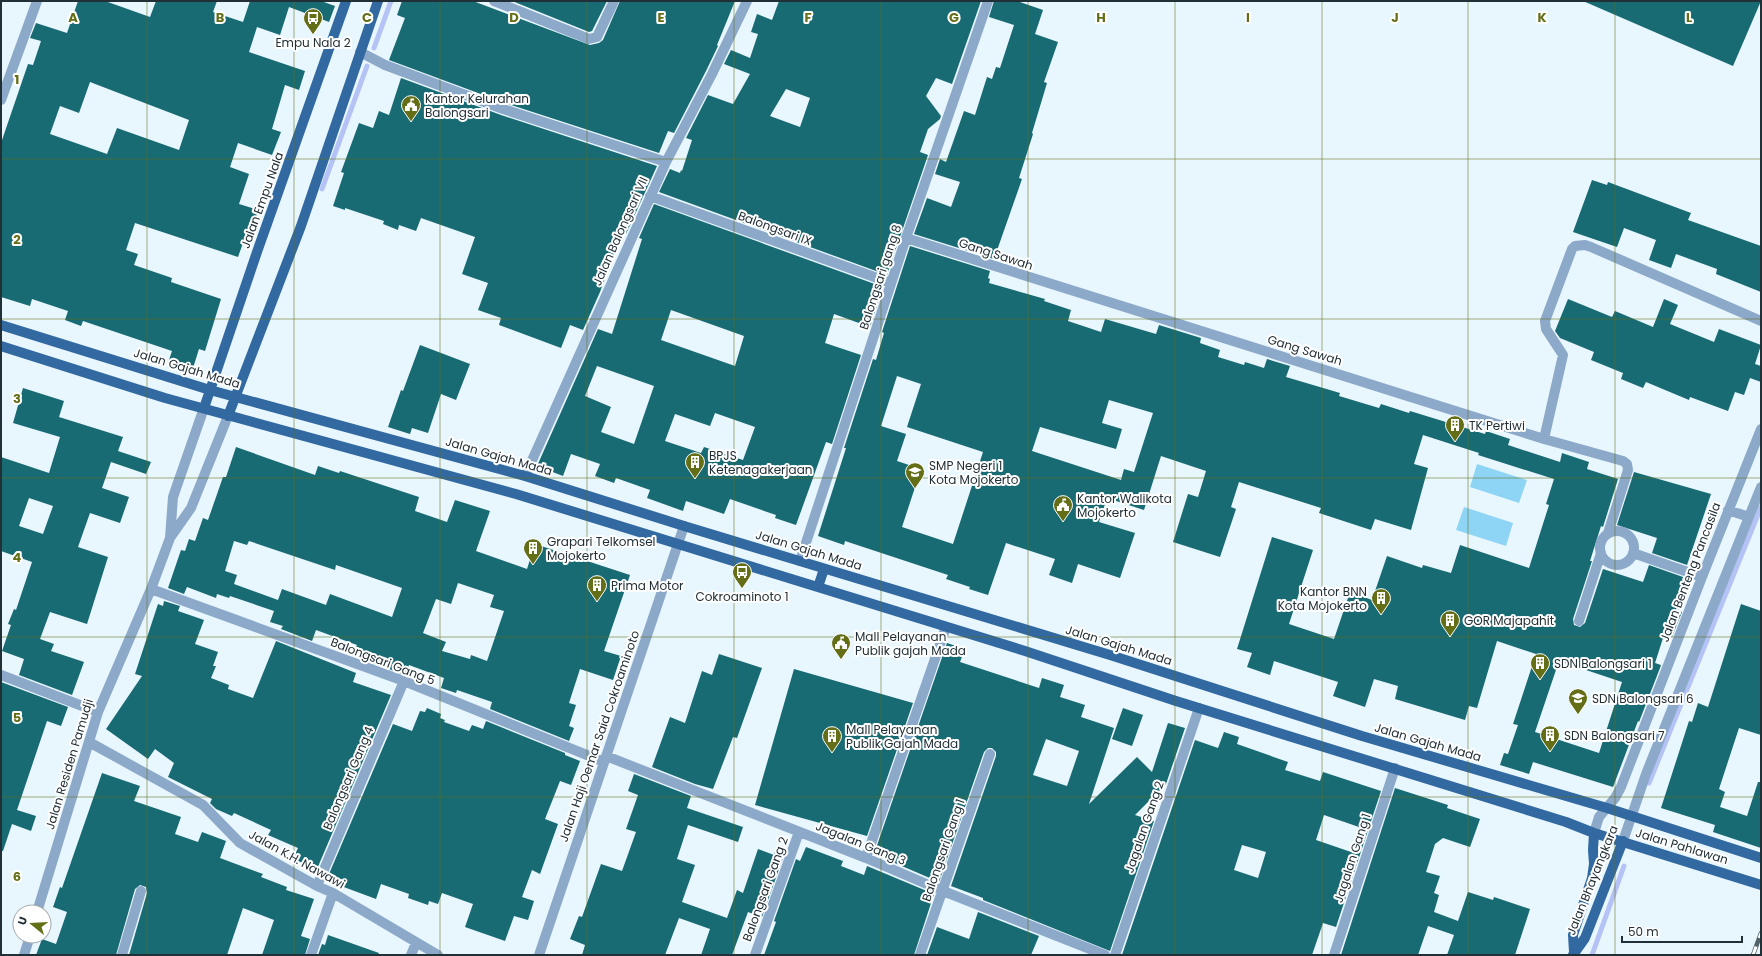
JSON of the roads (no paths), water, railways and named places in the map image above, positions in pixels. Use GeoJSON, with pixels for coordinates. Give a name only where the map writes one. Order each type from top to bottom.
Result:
{"type":"FeatureCollection","features":[{"type":"Feature","properties":{"kind":"main road","name":"Jalan Empu Nala"},"geometry":{"type":"LineString","coordinates":[[204,408],[257,252],[346,1]]}},
{"type":"Feature","properties":{"kind":"main road"},"geometry":{"type":"LineString","coordinates":[[236,397],[301,226],[378,1]]}},
{"type":"Feature","properties":{"kind":"main road","name":"Jalan Gajah Mada"},"geometry":{"type":"LineString","coordinates":[[1,325],[210,390],[525,476],[824,569],[1110,655],[1362,736],[1607,808]]}},
{"type":"Feature","properties":{"kind":"main road"},"geometry":{"type":"LineString","coordinates":[[1,346],[228,416],[516,494],[946,627],[1199,708],[1566,822],[1594,833]]}},
{"type":"Feature","properties":{"kind":"main road","name":"Jalan Residen Pamudji"},"geometry":{"type":"LineString","coordinates":[[228,416],[236,397]]}},
{"type":"Feature","properties":{"kind":"main road"},"geometry":{"type":"LineString","coordinates":[[818,587],[824,569]]}},
{"type":"Feature","properties":{"kind":"main road","name":"Jalan Pahlawan"},"geometry":{"type":"LineString","coordinates":[[1607,808],[1761,858]]}},
{"type":"Feature","properties":{"kind":"main road","name":"Jalan Pahlawan"},"geometry":{"type":"LineString","coordinates":[[1594,833],[1761,885]]}},
{"type":"Feature","properties":{"kind":"main road","name":"Jalan Bhayangkara"},"geometry":{"type":"LineString","coordinates":[[1574,953],[1573,935],[1592,878],[1594,864],[1594,833]]}},
{"type":"Feature","properties":{"kind":"main road","name":"Jalan Bhayangkara"},"geometry":{"type":"LineString","coordinates":[[1574,953],[1585,938],[1623,841]]}},
{"type":"Feature","properties":{"kind":"street"},"geometry":{"type":"LineString","coordinates":[[1,100],[37,1]]}},
{"type":"Feature","properties":{"kind":"street"},"geometry":{"type":"LineString","coordinates":[[494,1],[586,39],[594,39],[597,37],[614,1]]}},
{"type":"Feature","properties":{"kind":"street","name":"Jalan Balongsari VII"},"geometry":{"type":"LineString","coordinates":[[525,476],[650,196],[747,1]]}},
{"type":"Feature","properties":{"kind":"street","name":"Balongsari gang 8"},"geometry":{"type":"LineString","coordinates":[[800,561],[906,238],[988,1]]}},
{"type":"Feature","properties":{"kind":"street"},"geometry":{"type":"LineString","coordinates":[[360,52],[385,65],[503,109],[666,162]]}},
{"type":"Feature","properties":{"kind":"street","name":"Balongsari IX"},"geometry":{"type":"LineString","coordinates":[[650,196],[891,284]]}},
{"type":"Feature","properties":{"kind":"street","name":"Gang Sawah"},"geometry":{"type":"LineString","coordinates":[[906,238],[1544,439],[1626,462],[1628,470],[1608,533]]}},
{"type":"Feature","properties":{"kind":"street"},"geometry":{"type":"LineString","coordinates":[[1544,439],[1563,355],[1546,329],[1545,321],[1572,250],[1575,246],[1585,245],[1591,247],[1761,321]]}},
{"type":"Feature","properties":{"kind":"street","name":"Jalan Residen Pamudji"},"geometry":{"type":"LineString","coordinates":[[170,538],[173,497],[204,408]]}},
{"type":"Feature","properties":{"kind":"street","name":"Jalan Residen Pamudji"},"geometry":{"type":"LineString","coordinates":[[39,904],[98,712],[151,589],[170,538],[191,508],[228,416]]}},
{"type":"Feature","properties":{"kind":"street","name":"Jalan Benteng Pancasila"},"geometry":{"type":"LineString","coordinates":[[1594,833],[1599,817],[1621,787],[1728,510],[1761,429]]}},
{"type":"Feature","properties":{"kind":"street"},"geometry":{"type":"LineString","coordinates":[[1632,816],[1646,774],[1761,487]]}},
{"type":"Feature","properties":{"kind":"street"},"geometry":{"type":"LineString","coordinates":[[1728,510],[1749,517]]}},
{"type":"Feature","properties":{"kind":"street","name":"Jalan Haji Oemar Said Cokroaminoto"},"geometry":{"type":"LineString","coordinates":[[539,955],[684,526]]}},
{"type":"Feature","properties":{"kind":"street"},"geometry":{"type":"LineString","coordinates":[[1579,621],[1601,553],[1601,542],[1608,533],[1620,531],[1625,533],[1633,541],[1633,553],[1626,562],[1620,564],[1608,562],[1601,553]]}},
{"type":"Feature","properties":{"kind":"street"},"geometry":{"type":"LineString","coordinates":[[1633,553],[1702,577]]}},
{"type":"Feature","properties":{"kind":"street","name":"Balongsari Gang 5"},"geometry":{"type":"LineString","coordinates":[[151,589],[404,681],[605,759]]}},
{"type":"Feature","properties":{"kind":"street"},"geometry":{"type":"LineString","coordinates":[[866,858],[946,627]]}},
{"type":"Feature","properties":{"kind":"street"},"geometry":{"type":"LineString","coordinates":[[1,675],[98,712]]}},
{"type":"Feature","properties":{"kind":"street","name":"Balongsari Gang 4"},"geometry":{"type":"LineString","coordinates":[[317,886],[404,681]]}},
{"type":"Feature","properties":{"kind":"street","name":"Jagalan Gang 2"},"geometry":{"type":"LineString","coordinates":[[1115,955],[1199,708]]}},
{"type":"Feature","properties":{"kind":"street","name":"Jalan K.H. Nawawi"},"geometry":{"type":"LineString","coordinates":[[89,742],[203,805],[240,843],[317,886],[333,893],[438,955]]}},
{"type":"Feature","properties":{"kind":"street","name":"Balongsari Gang 1"},"geometry":{"type":"LineString","coordinates":[[920,955],[990,754]]}},
{"type":"Feature","properties":{"kind":"street","name":"Jagalan Gang 3"},"geometry":{"type":"LineString","coordinates":[[605,759],[866,858],[943,891],[1105,955]]}},
{"type":"Feature","properties":{"kind":"street","name":"Jagalan Gang 1"},"geometry":{"type":"LineString","coordinates":[[1334,955],[1394,768]]}},
{"type":"Feature","properties":{"kind":"street","name":"Jalan Bhayangkara"},"geometry":{"type":"LineString","coordinates":[[1623,841],[1632,816]]}},
{"type":"Feature","properties":{"kind":"street","name":"Balongsari Gang 2"},"geometry":{"type":"LineString","coordinates":[[755,955],[799,832]]}},
{"type":"Feature","properties":{"kind":"street"},"geometry":{"type":"LineString","coordinates":[[122,955],[141,891]]}},
{"type":"Feature","properties":{"kind":"street"},"geometry":{"type":"LineString","coordinates":[[311,955],[333,893]]}},
{"type":"Feature","properties":{"kind":"street"},"geometry":{"type":"LineString","coordinates":[[411,955],[416,943]]}},
{"type":"Feature","properties":{"kind":"street"},"geometry":{"type":"LineString","coordinates":[[24,955],[27,944]]}},
{"type":"Feature","properties":{"kind":"waterway"},"geometry":{"type":"LineString","coordinates":[[374,48],[391,1]]}},
{"type":"Feature","properties":{"kind":"waterway"},"geometry":{"type":"LineString","coordinates":[[322,189],[367,66]]}},
{"type":"Feature","properties":{"kind":"waterway"},"geometry":{"type":"LineString","coordinates":[[1649,783],[1761,507]]}},
{"type":"Feature","properties":{"kind":"waterway"},"geometry":{"type":"LineString","coordinates":[[1592,955],[1624,866]]}},
{"type":"Feature","properties":{"kind":"railway"},"geometry":{"type":"LineString","coordinates":[[1753,955],[1761,933]]}},
{"type":"Feature","properties":{"kind":"place","name":"Empu Nala 2"},"geometry":{"type":"Point","coordinates":[313,35]}},
{"type":"Feature","properties":{"kind":"place","name":"Kantor Kelurahan Balongsari"},"geometry":{"type":"Point","coordinates":[411,122]}},
{"type":"Feature","properties":{"kind":"place","name":"TK Pertiwi"},"geometry":{"type":"Point","coordinates":[1455,442]}},
{"type":"Feature","properties":{"kind":"place","name":"BPJS Ketenagakerjaan"},"geometry":{"type":"Point","coordinates":[695,479]}},
{"type":"Feature","properties":{"kind":"place","name":"SMP Negeri 1 Kota Mojokerto"},"geometry":{"type":"Point","coordinates":[915,489]}},
{"type":"Feature","properties":{"kind":"place","name":"Kantor Walikota Mojokerto"},"geometry":{"type":"Point","coordinates":[1063,522]}},
{"type":"Feature","properties":{"kind":"place","name":"Grapari Telkomsel Mojokerto"},"geometry":{"type":"Point","coordinates":[533,565]}},
{"type":"Feature","properties":{"kind":"place","name":"Cokroaminoto 1"},"geometry":{"type":"Point","coordinates":[742,589]}},
{"type":"Feature","properties":{"kind":"place","name":"Prima Motor"},"geometry":{"type":"Point","coordinates":[597,602]}},
{"type":"Feature","properties":{"kind":"place","name":"Kantor BNN Kota Mojokerto"},"geometry":{"type":"Point","coordinates":[1381,615]}},
{"type":"Feature","properties":{"kind":"place","name":"GOR Majapahit"},"geometry":{"type":"Point","coordinates":[1450,637]}},
{"type":"Feature","properties":{"kind":"place","name":"Mall Pelayanan Publik gajah Mada"},"geometry":{"type":"Point","coordinates":[841,660]}},
{"type":"Feature","properties":{"kind":"place","name":"SDN Balongsari 1"},"geometry":{"type":"Point","coordinates":[1540,680]}},
{"type":"Feature","properties":{"kind":"place","name":"SDN Balongsari 6"},"geometry":{"type":"Point","coordinates":[1578,715]}},
{"type":"Feature","properties":{"kind":"place","name":"SDN Balongsari 7"},"geometry":{"type":"Point","coordinates":[1550,752]}},
{"type":"Feature","properties":{"kind":"place","name":"Mall Pelayanan Publik Gajah Mada"},"geometry":{"type":"Point","coordinates":[832,753]}}]}
